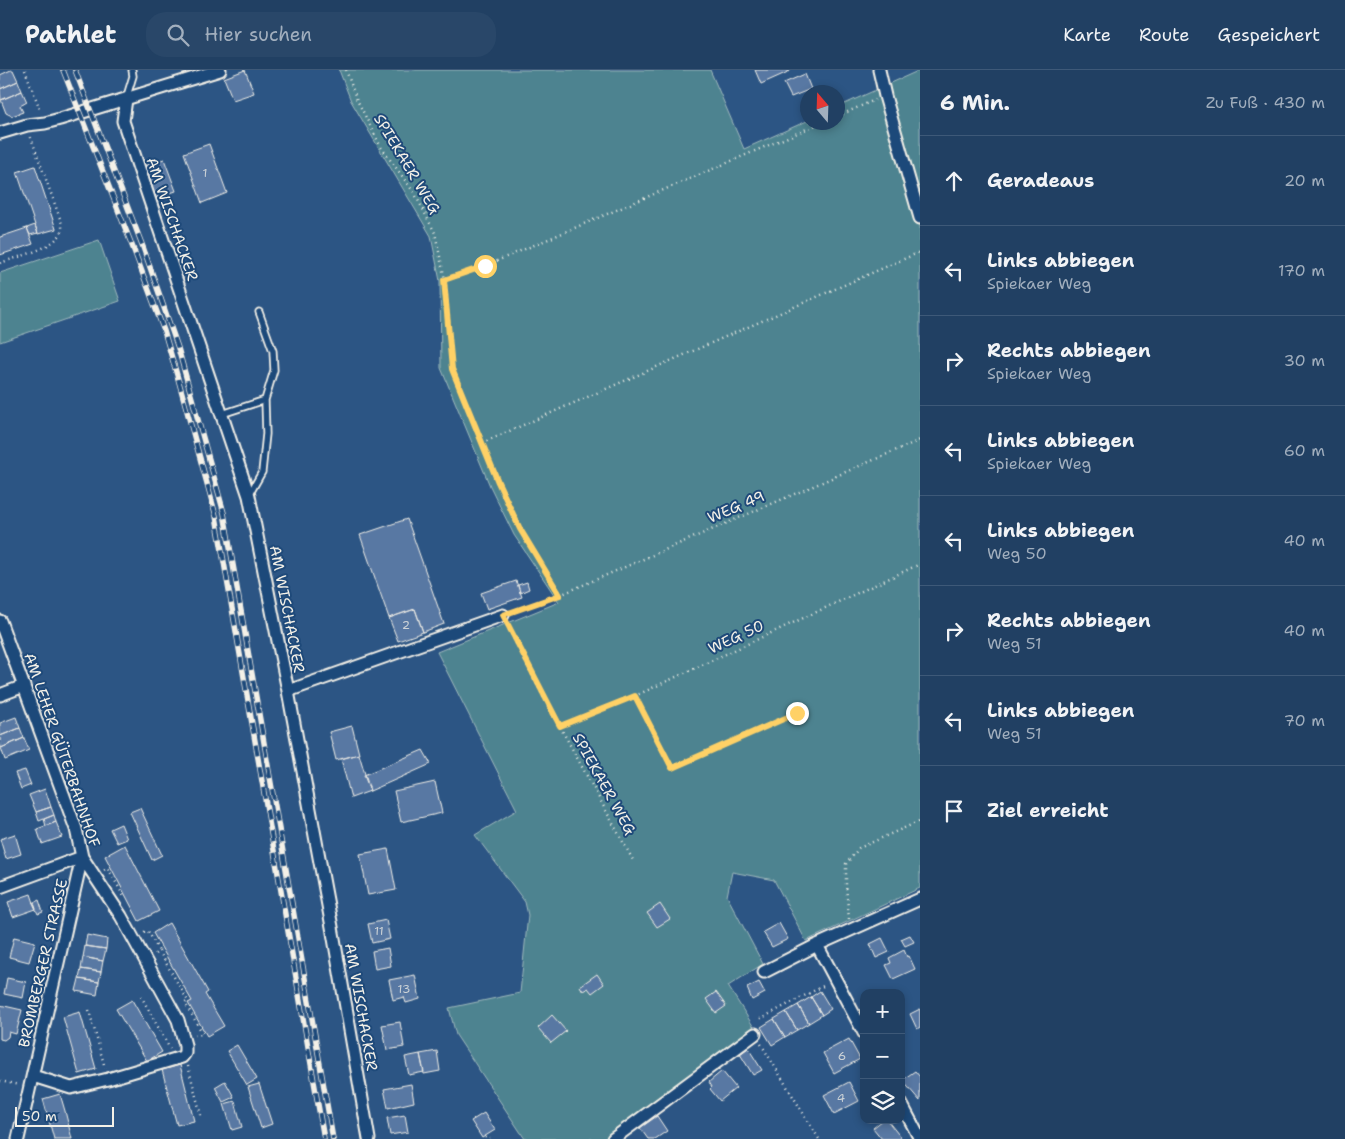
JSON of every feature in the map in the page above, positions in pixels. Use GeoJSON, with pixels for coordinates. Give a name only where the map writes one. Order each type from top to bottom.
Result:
{"type":"FeatureCollection","features":[{"type":"Feature","properties":{"kind":"street"},"geometry":{"type":"LineString","coordinates":[[0,133],[27,125],[45,123],[220,70]]}},
{"type":"Feature","properties":{"kind":"street"},"geometry":{"type":"LineString","coordinates":[[879,70],[920,218]]}},
{"type":"Feature","properties":{"kind":"street","name":"AM WISCHACKER"},"geometry":{"type":"LineString","coordinates":[[126,99],[124,121],[249,496],[288,691],[369,1139]]}},
{"type":"Feature","properties":{"kind":"street"},"geometry":{"type":"LineString","coordinates":[[288,691],[503,615]]}},
{"type":"Feature","properties":{"kind":"street","name":"AM LEHER GÜTERBAHNHOF"},"geometry":{"type":"LineString","coordinates":[[0,621],[76,829],[82,857],[121,916],[178,1020],[185,1045],[185,1052],[179,1058]]}},
{"type":"Feature","properties":{"kind":"street"},"geometry":{"type":"LineString","coordinates":[[0,695],[24,686]]}},
{"type":"Feature","properties":{"kind":"street"},"geometry":{"type":"LineString","coordinates":[[0,887],[82,857]]}},
{"type":"Feature","properties":{"kind":"street","name":"BROMBERGER STRASSE"},"geometry":{"type":"LineString","coordinates":[[18,1139],[82,857]]}},
{"type":"Feature","properties":{"kind":"street"},"geometry":{"type":"LineString","coordinates":[[764,972],[817,945],[920,899]]}},
{"type":"Feature","properties":{"kind":"street"},"geometry":{"type":"LineString","coordinates":[[817,945],[860,1026]]}},
{"type":"Feature","properties":{"kind":"street"},"geometry":{"type":"LineString","coordinates":[[613,1139],[755,1034]]}},
{"type":"Feature","properties":{"kind":"street"},"geometry":{"type":"LineString","coordinates":[[31,1081],[71,1088],[179,1058]]}},
{"type":"Feature","properties":{"kind":"street"},"geometry":{"type":"LineString","coordinates":[[905,1111],[920,1138]]}},
{"type":"Feature","properties":{"kind":"lane"},"geometry":{"type":"LineString","coordinates":[[126,99],[133,76],[132,70]]}},
{"type":"Feature","properties":{"kind":"lane"},"geometry":{"type":"LineString","coordinates":[[249,496],[262,472],[266,434],[265,400],[274,370],[274,351],[259,312]]}},
{"type":"Feature","properties":{"kind":"lane"},"geometry":{"type":"LineString","coordinates":[[222,414],[265,400]]}},
{"type":"Feature","properties":{"kind":"path"},"geometry":{"type":"LineString","coordinates":[[25,70],[45,123]]}},
{"type":"Feature","properties":{"kind":"path","name":"SPIEKAER WEG"},"geometry":{"type":"LineString","coordinates":[[346,70],[356,98],[381,147],[415,194],[435,233],[444,280],[452,369],[520,529],[560,595]]}},
{"type":"Feature","properties":{"kind":"path"},"geometry":{"type":"LineString","coordinates":[[845,113],[885,96]]}},
{"type":"Feature","properties":{"kind":"path"},"geometry":{"type":"LineString","coordinates":[[444,280],[485,266],[804,130]]}},
{"type":"Feature","properties":{"kind":"path"},"geometry":{"type":"LineString","coordinates":[[0,263],[39,250],[60,236],[62,231],[62,224],[32,141]]}},
{"type":"Feature","properties":{"kind":"path"},"geometry":{"type":"LineString","coordinates":[[482,443],[920,252]]}},
{"type":"Feature","properties":{"kind":"path","name":"WEG 49"},"geometry":{"type":"LineString","coordinates":[[560,595],[920,440]]}},
{"type":"Feature","properties":{"kind":"path","name":"WEG 50"},"geometry":{"type":"LineString","coordinates":[[560,726],[635,696],[920,564]]}},
{"type":"Feature","properties":{"kind":"path"},"geometry":{"type":"LineString","coordinates":[[503,615],[560,595]]}},
{"type":"Feature","properties":{"kind":"path","name":"SPIEKAER WEG"},"geometry":{"type":"LineString","coordinates":[[503,615],[560,726],[634,862]]}},
{"type":"Feature","properties":{"kind":"path"},"geometry":{"type":"LineString","coordinates":[[635,696],[672,768],[797,713]]}},
{"type":"Feature","properties":{"kind":"path"},"geometry":{"type":"LineString","coordinates":[[850,930],[846,864],[859,848],[920,821]]}},
{"type":"Feature","properties":{"kind":"path"},"geometry":{"type":"LineString","coordinates":[[141,926],[145,933],[148,931],[188,1001],[185,1003],[203,1034]]}},
{"type":"Feature","properties":{"kind":"path"},"geometry":{"type":"LineString","coordinates":[[144,959],[159,951]]}},
{"type":"Feature","properties":{"kind":"path"},"geometry":{"type":"LineString","coordinates":[[760,1019],[835,980]]}},
{"type":"Feature","properties":{"kind":"path"},"geometry":{"type":"LineString","coordinates":[[141,996],[179,1058],[188,1067],[202,1119]]}},
{"type":"Feature","properties":{"kind":"path"},"geometry":{"type":"LineString","coordinates":[[89,1010],[108,1079]]}},
{"type":"Feature","properties":{"kind":"path"},"geometry":{"type":"LineString","coordinates":[[755,1034],[819,1139]]}},
{"type":"Feature","properties":{"kind":"path"},"geometry":{"type":"LineString","coordinates":[[0,1081],[31,1081]]}},
{"type":"Feature","properties":{"kind":"path"},"geometry":{"type":"LineString","coordinates":[[485,1137],[490,1139]]}},
{"type":"Feature","properties":{"kind":"green space"},"geometry":{"type":"Polygon","coordinates":[[[339,70],[710,70],[744,149],[800,124],[800,130],[845,130],[845,104],[920,70],[920,888],[806,941],[774,880],[732,872],[727,896],[763,964],[728,986],[755,1029],[604,1139],[525,1139],[456,1035],[449,1008],[520,993],[528,915],[525,902],[475,835],[517,810],[437,652],[559,602],[514,535],[490,486],[441,368],[440,281],[431,236],[351,101],[339,70]]]}},
{"type":"Feature","properties":{"kind":"green space"},"geometry":{"type":"Polygon","coordinates":[[[99,240],[120,301],[0,342],[0,273],[99,240]]]}},
{"type":"Feature","properties":{"kind":"building"},"geometry":{"type":"Polygon","coordinates":[[[13,70],[18,81],[0,89],[0,75],[13,70]]]}},
{"type":"Feature","properties":{"kind":"building"},"geometry":{"type":"Polygon","coordinates":[[[245,70],[254,93],[233,100],[224,78],[245,70]]]}},
{"type":"Feature","properties":{"kind":"building"},"geometry":{"type":"Polygon","coordinates":[[[755,70],[790,70],[790,71],[761,84],[755,70]]]}},
{"type":"Feature","properties":{"kind":"building"},"geometry":{"type":"Polygon","coordinates":[[[805,74],[809,85],[800,85],[800,93],[791,97],[784,83],[805,74]]]}},
{"type":"Feature","properties":{"kind":"building"},"geometry":{"type":"Polygon","coordinates":[[[18,81],[22,91],[1,100],[0,89],[18,81]]]}},
{"type":"Feature","properties":{"kind":"building"},"geometry":{"type":"Polygon","coordinates":[[[22,91],[27,102],[20,106],[23,112],[12,116],[6,113],[1,100],[22,91]]]}},
{"type":"Feature","properties":{"kind":"building"},"geometry":{"type":"Polygon","coordinates":[[[209,144],[227,193],[202,203],[184,153],[209,144]]]}},
{"type":"Feature","properties":{"kind":"building"},"geometry":{"type":"Polygon","coordinates":[[[164,159],[176,191],[155,198],[144,166],[164,159]]]}},
{"type":"Feature","properties":{"kind":"building"},"geometry":{"type":"Polygon","coordinates":[[[35,166],[56,229],[38,234],[17,172],[35,166]]]}},
{"type":"Feature","properties":{"kind":"building"},"geometry":{"type":"Polygon","coordinates":[[[35,225],[38,233],[30,235],[27,228],[35,225]]]}},
{"type":"Feature","properties":{"kind":"building"},"geometry":{"type":"Polygon","coordinates":[[[27,228],[33,244],[0,255],[0,237],[27,228]]]}},
{"type":"Feature","properties":{"kind":"building"},"geometry":{"type":"Polygon","coordinates":[[[407,519],[444,624],[423,632],[415,609],[389,618],[360,535],[407,519]]]}},
{"type":"Feature","properties":{"kind":"building"},"geometry":{"type":"Polygon","coordinates":[[[516,581],[522,597],[487,609],[481,593],[516,581]]]}},
{"type":"Feature","properties":{"kind":"building"},"geometry":{"type":"Polygon","coordinates":[[[527,582],[529,589],[520,593],[518,585],[527,582]]]}},
{"type":"Feature","properties":{"kind":"building"},"geometry":{"type":"Polygon","coordinates":[[[415,609],[423,632],[398,641],[389,618],[415,609]]]}},
{"type":"Feature","properties":{"kind":"building"},"geometry":{"type":"Polygon","coordinates":[[[16,717],[20,728],[0,736],[0,723],[16,717]]]}},
{"type":"Feature","properties":{"kind":"building"},"geometry":{"type":"Polygon","coordinates":[[[352,726],[359,754],[336,760],[329,732],[352,726]]]}},
{"type":"Feature","properties":{"kind":"building"},"geometry":{"type":"Polygon","coordinates":[[[20,728],[24,738],[1,748],[0,736],[20,728]]]}},
{"type":"Feature","properties":{"kind":"building"},"geometry":{"type":"Polygon","coordinates":[[[24,738],[29,750],[5,760],[1,748],[24,738]]]}},
{"type":"Feature","properties":{"kind":"building"},"geometry":{"type":"Polygon","coordinates":[[[423,750],[431,764],[370,791],[364,775],[423,750]]]}},
{"type":"Feature","properties":{"kind":"building"},"geometry":{"type":"Polygon","coordinates":[[[359,754],[370,791],[351,798],[341,759],[359,754]]]}},
{"type":"Feature","properties":{"kind":"building"},"geometry":{"type":"Polygon","coordinates":[[[25,770],[31,785],[21,789],[15,773],[25,770]]]}},
{"type":"Feature","properties":{"kind":"building"},"geometry":{"type":"Polygon","coordinates":[[[435,782],[442,813],[401,822],[394,791],[435,782]]]}},
{"type":"Feature","properties":{"kind":"building"},"geometry":{"type":"Polygon","coordinates":[[[45,789],[51,807],[36,812],[29,795],[45,789]]]}},
{"type":"Feature","properties":{"kind":"building"},"geometry":{"type":"Polygon","coordinates":[[[51,807],[54,815],[39,821],[36,812],[51,807]]]}},
{"type":"Feature","properties":{"kind":"building"},"geometry":{"type":"Polygon","coordinates":[[[140,808],[162,855],[152,860],[130,812],[140,808]]]}},
{"type":"Feature","properties":{"kind":"building"},"geometry":{"type":"Polygon","coordinates":[[[54,815],[56,822],[46,826],[44,819],[54,815]]]}},
{"type":"Feature","properties":{"kind":"building"},"geometry":{"type":"Polygon","coordinates":[[[56,822],[62,837],[42,844],[37,829],[56,822]]]}},
{"type":"Feature","properties":{"kind":"building"},"geometry":{"type":"Polygon","coordinates":[[[121,824],[127,839],[117,843],[110,829],[121,824]]]}},
{"type":"Feature","properties":{"kind":"building"},"geometry":{"type":"Polygon","coordinates":[[[15,834],[21,854],[6,859],[0,839],[15,834]]]}},
{"type":"Feature","properties":{"kind":"building"},"geometry":{"type":"Polygon","coordinates":[[[125,845],[159,911],[139,921],[105,856],[125,845]]]}},
{"type":"Feature","properties":{"kind":"building"},"geometry":{"type":"Polygon","coordinates":[[[388,849],[396,890],[368,895],[360,854],[388,849]]]}},
{"type":"Feature","properties":{"kind":"building"},"geometry":{"type":"Polygon","coordinates":[[[31,894],[36,909],[13,917],[8,902],[31,894]]]}},
{"type":"Feature","properties":{"kind":"building"},"geometry":{"type":"Polygon","coordinates":[[[39,900],[43,912],[38,914],[33,903],[39,900]]]}},
{"type":"Feature","properties":{"kind":"building"},"geometry":{"type":"Polygon","coordinates":[[[660,904],[670,919],[657,927],[647,913],[660,904]]]}},
{"type":"Feature","properties":{"kind":"building"},"geometry":{"type":"Polygon","coordinates":[[[386,920],[390,939],[372,943],[368,924],[386,920]]]}},
{"type":"Feature","properties":{"kind":"building"},"geometry":{"type":"Polygon","coordinates":[[[169,923],[208,992],[205,994],[224,1026],[207,1036],[188,1003],[192,1001],[153,933],[169,923]]]}},
{"type":"Feature","properties":{"kind":"building"},"geometry":{"type":"Polygon","coordinates":[[[779,923],[788,939],[772,947],[763,932],[779,923]]]}},
{"type":"Feature","properties":{"kind":"building"},"geometry":{"type":"Polygon","coordinates":[[[87,935],[107,939],[106,949],[85,946],[87,935]]]}},
{"type":"Feature","properties":{"kind":"building"},"geometry":{"type":"Polygon","coordinates":[[[910,935],[914,942],[905,946],[901,939],[910,935]]]}},
{"type":"Feature","properties":{"kind":"building"},"geometry":{"type":"Polygon","coordinates":[[[14,937],[35,942],[29,962],[9,957],[14,937]]]}},
{"type":"Feature","properties":{"kind":"building"},"geometry":{"type":"Polygon","coordinates":[[[882,938],[889,952],[876,958],[870,944],[882,938]]]}},
{"type":"Feature","properties":{"kind":"building"},"geometry":{"type":"Polygon","coordinates":[[[85,946],[106,949],[103,961],[83,957],[85,946]]]}},
{"type":"Feature","properties":{"kind":"building"},"geometry":{"type":"Polygon","coordinates":[[[388,948],[391,966],[375,969],[372,951],[388,948]]]}},
{"type":"Feature","properties":{"kind":"building"},"geometry":{"type":"Polygon","coordinates":[[[904,950],[915,969],[893,979],[886,965],[891,963],[889,958],[904,950]]]}},
{"type":"Feature","properties":{"kind":"building"},"geometry":{"type":"Polygon","coordinates":[[[83,957],[103,961],[101,972],[81,969],[83,957]]]}},
{"type":"Feature","properties":{"kind":"building"},"geometry":{"type":"Polygon","coordinates":[[[81,969],[101,972],[99,982],[79,979],[81,969]]]}},
{"type":"Feature","properties":{"kind":"building"},"geometry":{"type":"Polygon","coordinates":[[[597,974],[604,984],[592,993],[588,988],[583,991],[580,986],[597,974]]]}},
{"type":"Feature","properties":{"kind":"building"},"geometry":{"type":"Polygon","coordinates":[[[415,975],[420,999],[406,1003],[404,997],[393,1000],[389,980],[415,975]]]}},
{"type":"Feature","properties":{"kind":"building"},"geometry":{"type":"Polygon","coordinates":[[[7,978],[26,982],[23,998],[4,994],[7,978]]]}},
{"type":"Feature","properties":{"kind":"building"},"geometry":{"type":"Polygon","coordinates":[[[79,979],[99,982],[97,995],[76,991],[79,979]]]}},
{"type":"Feature","properties":{"kind":"building"},"geometry":{"type":"Polygon","coordinates":[[[759,982],[765,993],[752,1000],[747,988],[759,982]]]}},
{"type":"Feature","properties":{"kind":"building"},"geometry":{"type":"Polygon","coordinates":[[[820,991],[831,1009],[822,1015],[811,997],[820,991]]]}},
{"type":"Feature","properties":{"kind":"building"},"geometry":{"type":"Polygon","coordinates":[[[716,992],[726,1006],[716,1013],[706,999],[716,992]]]}},
{"type":"Feature","properties":{"kind":"building"},"geometry":{"type":"Polygon","coordinates":[[[811,997],[822,1015],[809,1023],[798,1005],[811,997]]]}},
{"type":"Feature","properties":{"kind":"building"},"geometry":{"type":"Polygon","coordinates":[[[132,1000],[162,1052],[147,1061],[116,1009],[132,1000]]]}},
{"type":"Feature","properties":{"kind":"building"},"geometry":{"type":"Polygon","coordinates":[[[0,1005],[22,1010],[16,1034],[9,1032],[8,1037],[4,1040],[0,1039],[0,1005]]]}},
{"type":"Feature","properties":{"kind":"building"},"geometry":{"type":"Polygon","coordinates":[[[798,1005],[809,1023],[797,1030],[786,1012],[798,1005]]]}},
{"type":"Feature","properties":{"kind":"building"},"geometry":{"type":"Polygon","coordinates":[[[920,1009],[920,1027],[917,1029],[910,1014],[920,1009]]]}},
{"type":"Feature","properties":{"kind":"building"},"geometry":{"type":"Polygon","coordinates":[[[80,1012],[96,1069],[79,1074],[63,1017],[80,1012]]]}},
{"type":"Feature","properties":{"kind":"building"},"geometry":{"type":"Polygon","coordinates":[[[786,1012],[797,1030],[785,1037],[774,1019],[786,1012]]]}},
{"type":"Feature","properties":{"kind":"building"},"geometry":{"type":"Polygon","coordinates":[[[552,1015],[566,1031],[551,1043],[538,1028],[552,1015]]]}},
{"type":"Feature","properties":{"kind":"building"},"geometry":{"type":"Polygon","coordinates":[[[774,1019],[785,1037],[772,1045],[761,1027],[774,1019]]]}},
{"type":"Feature","properties":{"kind":"building"},"geometry":{"type":"Polygon","coordinates":[[[400,1022],[404,1047],[387,1050],[382,1025],[400,1022]]]}},
{"type":"Feature","properties":{"kind":"building"},"geometry":{"type":"Polygon","coordinates":[[[849,1039],[860,1059],[834,1073],[823,1053],[849,1039]]]}},
{"type":"Feature","properties":{"kind":"building"},"geometry":{"type":"Polygon","coordinates":[[[237,1045],[257,1079],[247,1085],[227,1051],[237,1045]]]}},
{"type":"Feature","properties":{"kind":"building"},"geometry":{"type":"Polygon","coordinates":[[[748,1048],[762,1070],[753,1075],[740,1054],[748,1048]]]}},
{"type":"Feature","properties":{"kind":"building"},"geometry":{"type":"Polygon","coordinates":[[[437,1051],[440,1071],[424,1074],[420,1054],[437,1051]]]}},
{"type":"Feature","properties":{"kind":"building"},"geometry":{"type":"Polygon","coordinates":[[[420,1054],[424,1072],[409,1075],[405,1057],[420,1054]]]}},
{"type":"Feature","properties":{"kind":"building"},"geometry":{"type":"Polygon","coordinates":[[[180,1065],[194,1121],[177,1125],[162,1070],[180,1065]]]}},
{"type":"Feature","properties":{"kind":"building"},"geometry":{"type":"Polygon","coordinates":[[[722,1071],[736,1088],[720,1101],[710,1089],[712,1087],[709,1082],[722,1071]]]}},
{"type":"Feature","properties":{"kind":"building"},"geometry":{"type":"Polygon","coordinates":[[[915,1071],[920,1077],[920,1101],[905,1084],[905,1078],[915,1071]]]}},
{"type":"Feature","properties":{"kind":"building"},"geometry":{"type":"Polygon","coordinates":[[[225,1081],[234,1097],[223,1102],[215,1087],[225,1081]]]}},
{"type":"Feature","properties":{"kind":"building"},"geometry":{"type":"Polygon","coordinates":[[[849,1082],[859,1101],[834,1114],[824,1095],[849,1082]]]}},
{"type":"Feature","properties":{"kind":"building"},"geometry":{"type":"Polygon","coordinates":[[[259,1084],[272,1124],[261,1128],[248,1087],[259,1084]]]}},
{"type":"Feature","properties":{"kind":"building"},"geometry":{"type":"Polygon","coordinates":[[[411,1084],[414,1102],[388,1108],[384,1089],[411,1084]]]}},
{"type":"Feature","properties":{"kind":"building"},"geometry":{"type":"Polygon","coordinates":[[[60,1094],[72,1139],[54,1139],[43,1099],[60,1094]]]}},
{"type":"Feature","properties":{"kind":"building"},"geometry":{"type":"Polygon","coordinates":[[[235,1101],[242,1127],[232,1130],[224,1104],[235,1101]]]}},
{"type":"Feature","properties":{"kind":"building"},"geometry":{"type":"Polygon","coordinates":[[[484,1113],[495,1130],[482,1138],[471,1121],[484,1113]]]}},
{"type":"Feature","properties":{"kind":"building"},"geometry":{"type":"Polygon","coordinates":[[[405,1115],[408,1132],[390,1135],[387,1118],[405,1115]]]}},
{"type":"Feature","properties":{"kind":"building"},"geometry":{"type":"Polygon","coordinates":[[[657,1116],[667,1131],[655,1139],[648,1139],[640,1128],[657,1116]]]}},
{"type":"Feature","properties":{"kind":"building"},"geometry":{"type":"Polygon","coordinates":[[[878,1124],[890,1124],[902,1139],[882,1139],[873,1128],[878,1124]]]}},
{"type":"Feature","properties":{"kind":"railway"},"geometry":{"type":"LineString","coordinates":[[63,70],[164,331],[216,516],[324,1139]]}},
{"type":"Feature","properties":{"kind":"railway"},"geometry":{"type":"LineString","coordinates":[[75,70],[143,247],[178,348],[224,513],[333,1139]]}},
{"type":"Feature","properties":{"kind":"route"},"geometry":{"type":"LineString","coordinates":[[485,266],[444,280],[452,369],[498,482],[520,529],[560,595],[503,615],[560,726],[635,696],[672,768],[797,713]]}}]}
